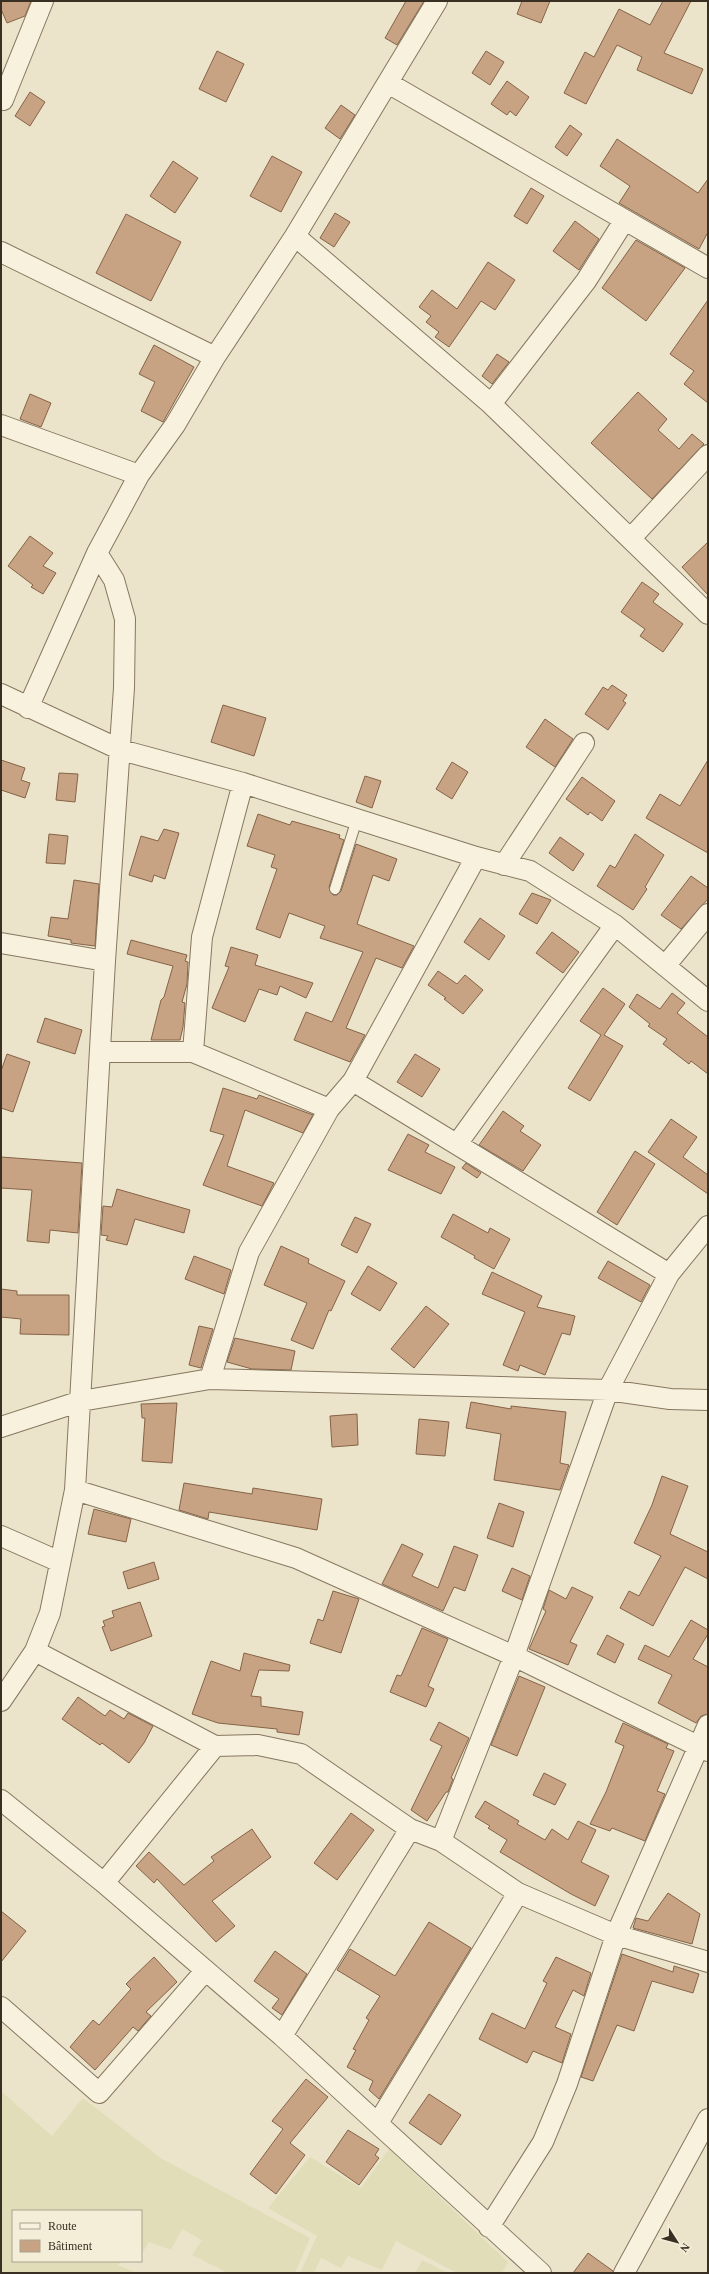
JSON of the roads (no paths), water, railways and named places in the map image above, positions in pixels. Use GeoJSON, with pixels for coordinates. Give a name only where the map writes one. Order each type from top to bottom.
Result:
{"type":"FeatureCollection","features":[{"type":"Feature","properties":{"kind":"street"},"geometry":{"type":"LineString","coordinates":[[1,99],[3,100],[43,1]]}},
{"type":"Feature","properties":{"kind":"street"},"geometry":{"type":"LineString","coordinates":[[28,708],[97,553],[139,476],[175,425],[215,357],[295,236],[437,1]]}},
{"type":"Feature","properties":{"kind":"street"},"geometry":{"type":"LineString","coordinates":[[388,83],[624,221],[708,268]]}},
{"type":"Feature","properties":{"kind":"street"},"geometry":{"type":"LineString","coordinates":[[491,404],[586,281],[624,221]]}},
{"type":"Feature","properties":{"kind":"street"},"geometry":{"type":"LineString","coordinates":[[295,236],[491,404],[708,614]]}},
{"type":"Feature","properties":{"kind":"street"},"geometry":{"type":"LineString","coordinates":[[1,252],[215,357]]}},
{"type":"Feature","properties":{"kind":"street"},"geometry":{"type":"LineString","coordinates":[[1,425],[139,476]]}},
{"type":"Feature","properties":{"kind":"street"},"geometry":{"type":"LineString","coordinates":[[631,538],[708,455]]}},
{"type":"Feature","properties":{"kind":"street"},"geometry":{"type":"LineString","coordinates":[[1,1701],[35,1651],[50,1613],[75,1490],[104,961],[121,750],[125,619],[114,580],[97,553]]}},
{"type":"Feature","properties":{"kind":"street"},"geometry":{"type":"LineString","coordinates":[[1,694],[28,708],[121,750],[243,783],[476,857],[530,871],[615,926],[708,1001]]}},
{"type":"Feature","properties":{"kind":"street"},"geometry":{"type":"LineString","coordinates":[[504,865],[584,743]]}},
{"type":"Feature","properties":{"kind":"street"},"geometry":{"type":"LineString","coordinates":[[193,1052],[202,936],[243,783]]}},
{"type":"Feature","properties":{"kind":"street"},"geometry":{"type":"LineString","coordinates":[[210,1380],[250,1252],[329,1109],[353,1081],[476,857]]}},
{"type":"Feature","properties":{"kind":"street"},"geometry":{"type":"LineString","coordinates":[[665,966],[708,914]]}},
{"type":"Feature","properties":{"kind":"street"},"geometry":{"type":"LineString","coordinates":[[457,1144],[615,926]]}},
{"type":"Feature","properties":{"kind":"street"},"geometry":{"type":"LineString","coordinates":[[1,943],[104,961]]}},
{"type":"Feature","properties":{"kind":"street"},"geometry":{"type":"LineString","coordinates":[[100,1052],[193,1052],[329,1109]]}},
{"type":"Feature","properties":{"kind":"street"},"geometry":{"type":"LineString","coordinates":[[353,1081],[669,1274]]}},
{"type":"Feature","properties":{"kind":"street"},"geometry":{"type":"LineString","coordinates":[[440,1841],[514,1656],[608,1390],[669,1274],[708,1226]]}},
{"type":"Feature","properties":{"kind":"street"},"geometry":{"type":"LineString","coordinates":[[1,1427],[80,1401],[210,1380],[608,1390],[670,1399],[708,1400]]}},
{"type":"Feature","properties":{"kind":"street"},"geometry":{"type":"LineString","coordinates":[[75,1490],[296,1558],[514,1656],[703,1750]]}},
{"type":"Feature","properties":{"kind":"street"},"geometry":{"type":"LineString","coordinates":[[1,1536],[60,1562]]}},
{"type":"Feature","properties":{"kind":"street"},"geometry":{"type":"LineString","coordinates":[[35,1651],[215,1746],[258,1745],[301,1754],[410,1829],[440,1841],[518,1893],[616,1935],[708,1962]]}},
{"type":"Feature","properties":{"kind":"street"},"geometry":{"type":"LineString","coordinates":[[489,2227],[543,2142],[567,2084],[616,1935],[703,1750],[708,1725]]}},
{"type":"Feature","properties":{"kind":"street"},"geometry":{"type":"LineString","coordinates":[[104,1883],[215,1746]]}},
{"type":"Feature","properties":{"kind":"street"},"geometry":{"type":"LineString","coordinates":[[1,1800],[104,1883],[282,2036],[489,2227],[542,2273]]}},
{"type":"Feature","properties":{"kind":"street"},"geometry":{"type":"LineString","coordinates":[[282,2036],[410,1829]]}},
{"type":"Feature","properties":{"kind":"street"},"geometry":{"type":"LineString","coordinates":[[378,2123],[518,1893]]}},
{"type":"Feature","properties":{"kind":"street"},"geometry":{"type":"LineString","coordinates":[[1,2007],[99,2093],[205,1971]]}},
{"type":"Feature","properties":{"kind":"street"},"geometry":{"type":"LineString","coordinates":[[624,2273],[708,2120]]}},
{"type":"Feature","properties":{"kind":"lane"},"geometry":{"type":"LineString","coordinates":[[335,889],[357,819]]}}]}
